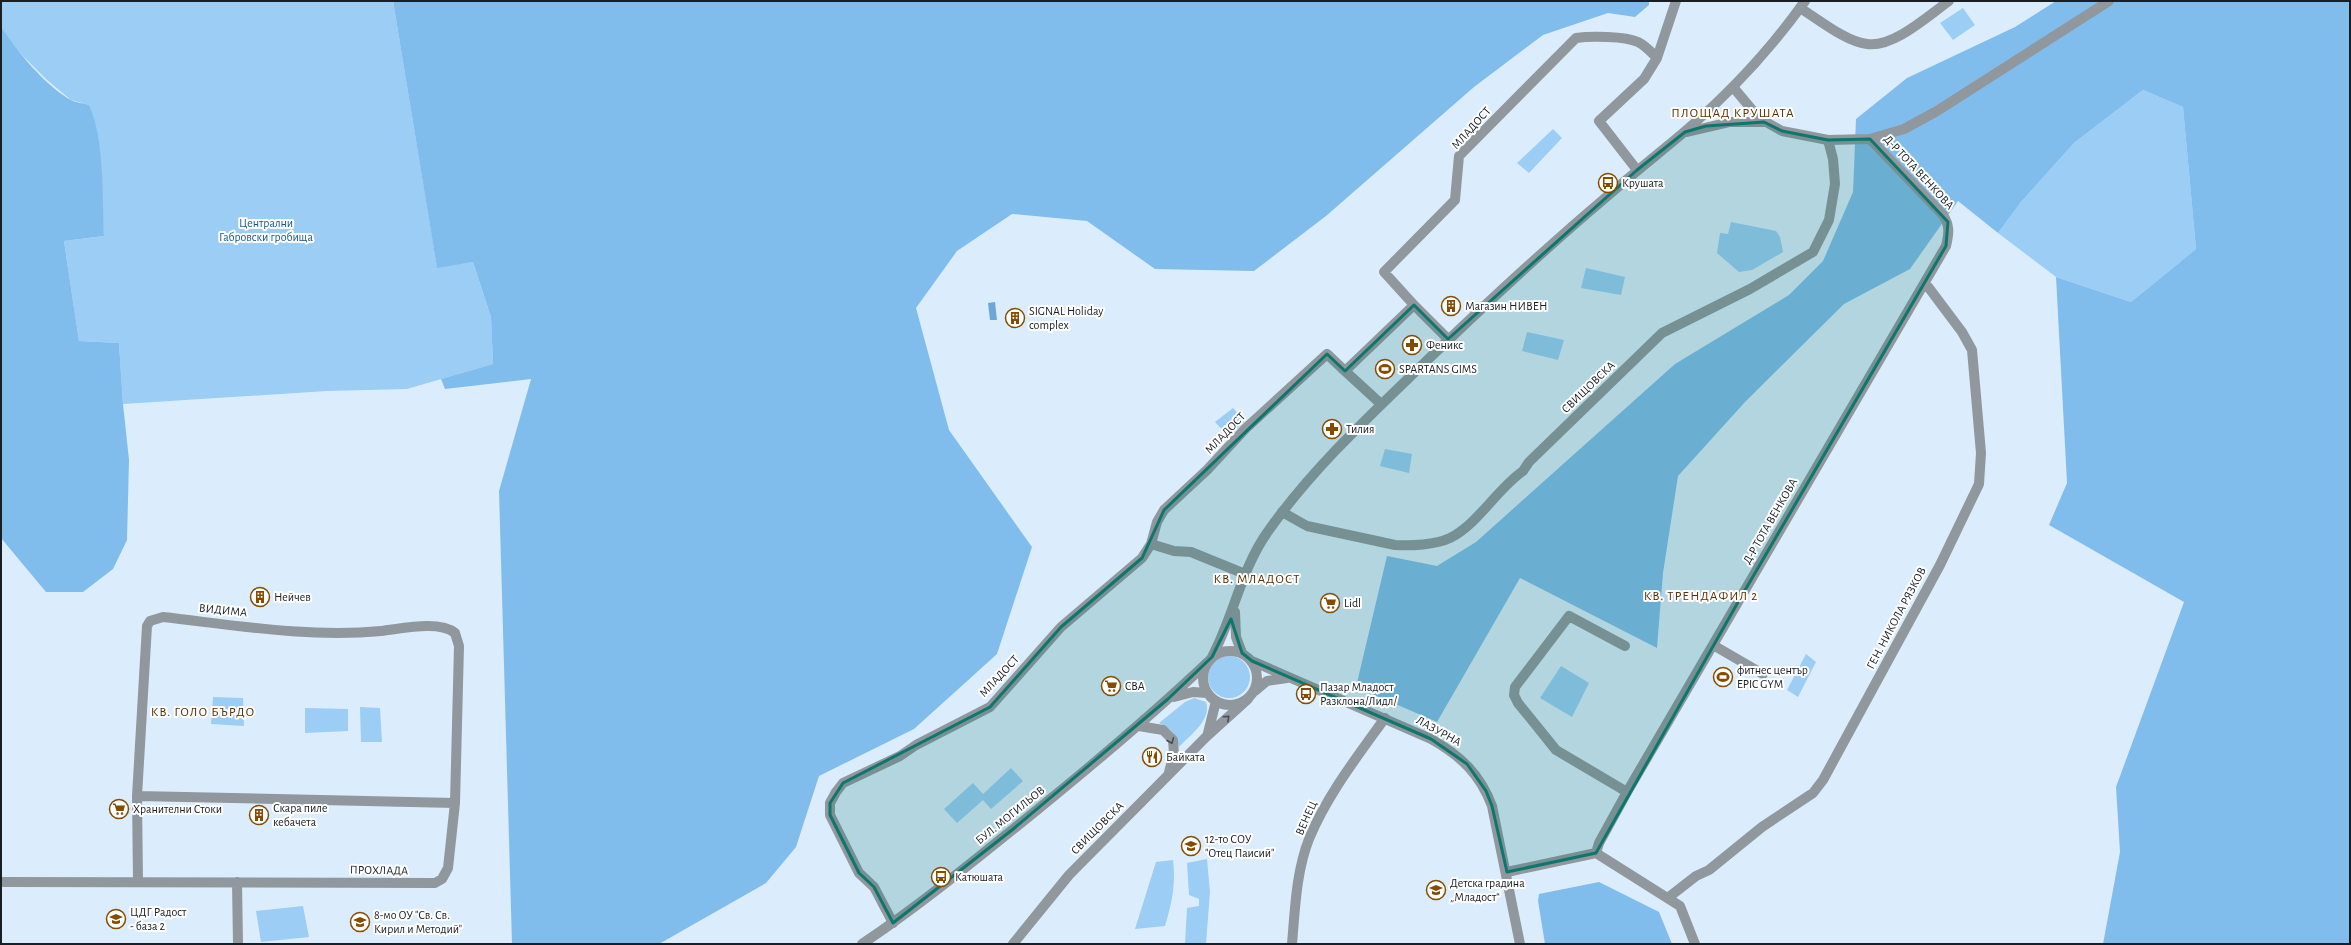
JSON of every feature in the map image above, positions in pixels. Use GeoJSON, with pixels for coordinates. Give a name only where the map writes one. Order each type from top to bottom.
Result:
{"type":"FeatureCollection","features":[{"type":"Feature","properties":{"kind":"street"},"geometry":{"type":"LineString","coordinates":[[1637,170],[1599,121],[1644,79],[1657,58],[1676,1]]}},
{"type":"Feature","properties":{"kind":"street"},"geometry":{"type":"LineString","coordinates":[[1288,678],[1267,681],[1240,703],[1230,705],[1216,701],[1208,692],[1203,677],[1235,606],[1245,574],[1267,533],[1282,512],[1338,446],[1448,340],[1637,170],[1685,132],[1733,86],[1763,54],[1802,5],[1856,42],[1877,44],[1894,39],[1949,1]]}},
{"type":"Feature","properties":{"kind":"street"},"geometry":{"type":"LineString","coordinates":[[1733,86],[1764,122],[1782,131],[1828,140],[1870,139],[1904,129],[1937,111],[2109,1]]}},
{"type":"Feature","properties":{"kind":"street","name":"МЛАДОСТ"},"geometry":{"type":"LineString","coordinates":[[1414,305],[1384,272],[1455,200],[1460,156],[1465,150],[1576,38],[1593,36],[1636,41],[1645,46],[1657,58]]}},
{"type":"Feature","properties":{"kind":"street"},"geometry":{"type":"LineString","coordinates":[[1685,132],[1730,122],[1764,122]]}},
{"type":"Feature","properties":{"kind":"street","name":"Д-Р ТОТА ВЕНКОВА"},"geometry":{"type":"LineString","coordinates":[[1596,853],[1599,843],[1713,644],[1926,284],[1946,246],[1949,235],[1948,222],[1934,205],[1870,139]]}},
{"type":"Feature","properties":{"kind":"street","name":"СВИЩОВСКА"},"geometry":{"type":"LineString","coordinates":[[1282,512],[1307,526],[1395,545],[1407,546],[1450,538],[1469,523],[1523,471],[1662,333],[1750,289],[1800,262],[1813,252],[1829,220],[1835,184],[1833,159],[1828,140]]}},
{"type":"Feature","properties":{"kind":"street","name":"ГЕН. НИКОЛА РЯЗКОВ"},"geometry":{"type":"LineString","coordinates":[[1669,897],[1696,876],[1709,870],[1762,827],[1812,793],[1823,780],[1940,565],[1974,497],[1979,484],[1981,459],[1972,350],[1962,332],[1926,284]]}},
{"type":"Feature","properties":{"kind":"street"},"geometry":{"type":"LineString","coordinates":[[1381,404],[1345,371],[1414,305],[1448,340]]}},
{"type":"Feature","properties":{"kind":"street","name":"МЛАДОСТ"},"geometry":{"type":"LineString","coordinates":[[893,923],[874,887],[858,873],[830,815],[830,803],[843,783],[900,756],[916,745],[990,707],[1061,627],[1142,558],[1151,544],[1157,522],[1164,510],[1207,470],[1245,429],[1327,354],[1345,371]]}},
{"type":"Feature","properties":{"kind":"street"},"geometry":{"type":"LineString","coordinates":[[1151,544],[1174,551],[1191,552],[1245,574]]}},
{"type":"Feature","properties":{"kind":"street"},"geometry":{"type":"LineString","coordinates":[[1235,606],[1236,637],[1242,652],[1252,661],[1258,676],[1251,695]]}},
{"type":"Feature","properties":{"kind":"street"},"geometry":{"type":"LineString","coordinates":[[1626,646],[1569,616],[1515,687],[1514,695],[1518,703],[1556,750],[1628,792]]}},
{"type":"Feature","properties":{"kind":"street","name":"ВИДИМА"},"geometry":{"type":"LineString","coordinates":[[138,882],[137,796],[147,626],[150,621],[163,617],[292,631],[368,633],[439,626],[451,630],[455,633],[459,646],[455,803]]}},
{"type":"Feature","properties":{"kind":"street"},"geometry":{"type":"LineString","coordinates":[[1713,644],[1763,674]]}},
{"type":"Feature","properties":{"kind":"street"},"geometry":{"type":"LineString","coordinates":[[1210,659],[1228,650],[1242,652]]}},
{"type":"Feature","properties":{"kind":"street","name":"БУЛ. МОГИЛЬОВ"},"geometry":{"type":"LineString","coordinates":[[862,944],[893,923],[1012,830],[1139,726],[1210,659]]}},
{"type":"Feature","properties":{"kind":"street","name":"ЛАЗУРНА"},"geometry":{"type":"LineString","coordinates":[[1252,661],[1288,678],[1385,718],[1431,739],[1451,750],[1468,764],[1486,791],[1492,806],[1507,872],[1520,944]]}},
{"type":"Feature","properties":{"kind":"street","name":"БУЛ. МОГИЛЬОВ"},"geometry":{"type":"LineString","coordinates":[[1168,700],[1186,693],[1208,692]]}},
{"type":"Feature","properties":{"kind":"street","name":"СВИЩОВСКА"},"geometry":{"type":"LineString","coordinates":[[1013,944],[1069,876],[1206,737],[1251,695]]}},
{"type":"Feature","properties":{"kind":"street","name":"СВИЩОВСКА"},"geometry":{"type":"LineString","coordinates":[[1206,737],[1213,720],[1216,701]]}},
{"type":"Feature","properties":{"kind":"street","name":"ВЕНЕЦ"},"geometry":{"type":"LineString","coordinates":[[1292,944],[1297,892],[1309,840],[1328,798],[1385,718]]}},
{"type":"Feature","properties":{"kind":"street"},"geometry":{"type":"LineString","coordinates":[[1139,726],[1163,730],[1173,740],[1174,754],[1167,777]]}},
{"type":"Feature","properties":{"kind":"street"},"geometry":{"type":"LineString","coordinates":[[137,796],[455,803]]}},
{"type":"Feature","properties":{"kind":"street","name":"ПРОХЛАДА"},"geometry":{"type":"LineString","coordinates":[[1,882],[435,883],[442,879],[448,868],[455,803]]}},
{"type":"Feature","properties":{"kind":"street"},"geometry":{"type":"LineString","coordinates":[[1507,872],[1596,853],[1669,897],[1681,909],[1695,944]]}},
{"type":"Feature","properties":{"kind":"street"},"geometry":{"type":"LineString","coordinates":[[237,882],[238,944]]}},
{"type":"Feature","properties":{"kind":"highlighted area"},"geometry":{"type":"Polygon","coordinates":[[[1764,122],[1782,131],[1828,140],[1870,139],[1948,222],[1946,246],[1926,284],[1737,604],[1596,853],[1507,872],[1492,806],[1486,791],[1467,764],[1431,739],[1252,661],[1242,653],[1231,619],[1212,657],[1168,699],[1012,830],[893,923],[874,887],[859,873],[830,815],[830,803],[836,792],[843,783],[990,707],[1061,627],[1142,558],[1164,510],[1327,354],[1345,371],[1414,305],[1448,339],[1637,170],[1685,132],[1706,126],[1764,122]]]}},
{"type":"Feature","properties":{"kind":"green space","name":"Централни Габровски гробища"},"geometry":{"type":"Polygon","coordinates":[[[1,1],[393,1],[437,267],[473,262],[491,317],[493,364],[407,389],[327,391],[123,404],[119,343],[79,341],[64,241],[104,236],[89,105],[71,100],[47,80],[11,44],[1,26],[1,1]]]}},
{"type":"Feature","properties":{"kind":"green space"},"geometry":{"type":"Polygon","coordinates":[[[1963,8],[1975,25],[1953,40],[1940,23],[1963,8]]]}},
{"type":"Feature","properties":{"kind":"green space"},"geometry":{"type":"Polygon","coordinates":[[[2143,90],[2183,107],[2196,249],[2131,302],[2056,277],[1998,233],[2021,202],[2074,143],[2143,90]]]}},
{"type":"Feature","properties":{"kind":"green space"},"geometry":{"type":"Polygon","coordinates":[[[1553,129],[1562,138],[1529,173],[1517,163],[1553,129]]]}},
{"type":"Feature","properties":{"kind":"green space"},"geometry":{"type":"Polygon","coordinates":[[[1731,222],[1776,231],[1780,237],[1783,252],[1752,270],[1739,272],[1717,253],[1720,233],[1728,234],[1731,222]]]}},
{"type":"Feature","properties":{"kind":"green space"},"geometry":{"type":"Polygon","coordinates":[[[1586,268],[1625,277],[1621,295],[1581,288],[1586,268]]]}},
{"type":"Feature","properties":{"kind":"green space"},"geometry":{"type":"Polygon","coordinates":[[[1527,332],[1564,340],[1558,360],[1522,351],[1527,332]]]}},
{"type":"Feature","properties":{"kind":"green space"},"geometry":{"type":"Polygon","coordinates":[[[1233,408],[1245,421],[1229,437],[1215,422],[1233,408]]]}},
{"type":"Feature","properties":{"kind":"green space"},"geometry":{"type":"Polygon","coordinates":[[[1385,449],[1412,454],[1409,473],[1380,466],[1385,449]]]}},
{"type":"Feature","properties":{"kind":"green space"},"geometry":{"type":"Polygon","coordinates":[[[1806,654],[1816,662],[1798,697],[1787,690],[1806,654]]]}},
{"type":"Feature","properties":{"kind":"green space"},"geometry":{"type":"Polygon","coordinates":[[[1229,656],[1244,662],[1250,677],[1244,692],[1229,698],[1214,692],[1208,677],[1214,662],[1229,656]]]}},
{"type":"Feature","properties":{"kind":"green space"},"geometry":{"type":"Polygon","coordinates":[[[1561,666],[1589,683],[1572,717],[1540,698],[1561,666]]]}},
{"type":"Feature","properties":{"kind":"green space"},"geometry":{"type":"Polygon","coordinates":[[[213,697],[243,698],[244,726],[211,724],[213,697]]]}},
{"type":"Feature","properties":{"kind":"green space"},"geometry":{"type":"Polygon","coordinates":[[[1194,698],[1206,702],[1206,715],[1199,727],[1179,747],[1172,732],[1167,727],[1159,723],[1185,702],[1194,698]]]}},
{"type":"Feature","properties":{"kind":"green space"},"geometry":{"type":"Polygon","coordinates":[[[360,707],[380,708],[382,742],[361,742],[360,707]]]}},
{"type":"Feature","properties":{"kind":"green space"},"geometry":{"type":"Polygon","coordinates":[[[305,708],[348,709],[348,731],[305,733],[305,708]]]}},
{"type":"Feature","properties":{"kind":"green space"},"geometry":{"type":"Polygon","coordinates":[[[1011,768],[1023,781],[991,809],[983,800],[957,823],[944,809],[973,783],[983,794],[1011,768]]]}},
{"type":"Feature","properties":{"kind":"green space"},"geometry":{"type":"Polygon","coordinates":[[[1207,859],[1210,892],[1206,944],[1185,944],[1187,908],[1199,906],[1199,899],[1189,895],[1187,863],[1207,859]]]}},
{"type":"Feature","properties":{"kind":"green space"},"geometry":{"type":"Polygon","coordinates":[[[1173,860],[1173,893],[1165,926],[1135,929],[1156,862],[1173,860]]]}},
{"type":"Feature","properties":{"kind":"green space"},"geometry":{"type":"Polygon","coordinates":[[[303,906],[309,937],[261,942],[256,911],[303,906]]]}},
{"type":"Feature","properties":{"kind":"shaded area"},"geometry":{"type":"Polygon","coordinates":[[[393,1],[1649,1],[1649,5],[1635,17],[1608,13],[1543,35],[1474,87],[1326,216],[1254,271],[1155,269],[1087,221],[1012,214],[957,251],[916,308],[949,430],[1032,547],[997,654],[914,729],[819,776],[796,847],[766,883],[659,944],[512,944],[499,491],[531,379],[445,389],[441,379],[493,364],[491,317],[473,262],[437,268],[393,1]]]}},
{"type":"Feature","properties":{"kind":"shaded area"},"geometry":{"type":"Polygon","coordinates":[[[2056,1],[2350,1],[2350,944],[2103,944],[2120,852],[2116,787],[2184,602],[2049,525],[2067,483],[2056,277],[2131,302],[2196,249],[2183,107],[2143,90],[2074,143],[2021,202],[1998,233],[1958,201],[1910,269],[1844,304],[1745,402],[1678,476],[1663,573],[1657,648],[1520,578],[1437,722],[1356,687],[1387,556],[1437,566],[1476,542],[1675,364],[1789,295],[1823,261],[1853,192],[1856,119],[1907,78],[2015,27],[2056,1]]]}},
{"type":"Feature","properties":{"kind":"shaded area"},"geometry":{"type":"Polygon","coordinates":[[[1,26],[14,46],[52,87],[73,101],[89,105],[98,135],[102,169],[104,236],[64,241],[79,341],[119,343],[123,404],[129,460],[127,540],[113,569],[83,592],[46,592],[1,538],[1,26]]]}},
{"type":"Feature","properties":{"kind":"shaded area"},"geometry":{"type":"Polygon","coordinates":[[[995,302],[997,320],[990,320],[988,303],[995,302]]]}},
{"type":"Feature","properties":{"kind":"shaded area"},"geometry":{"type":"Polygon","coordinates":[[[1599,882],[1659,912],[1672,944],[1545,944],[1538,901],[1539,894],[1599,882]]]}},
{"type":"Feature","properties":{"kind":"place","name":"Крушата"},"geometry":{"type":"Point","coordinates":[1608,183]}},
{"type":"Feature","properties":{"kind":"place","name":"Магазин НИВЕН"},"geometry":{"type":"Point","coordinates":[1451,306]}},
{"type":"Feature","properties":{"kind":"place","name":"SIGNAL Holiday complex"},"geometry":{"type":"Point","coordinates":[1015,318]}},
{"type":"Feature","properties":{"kind":"place","name":"Феникс"},"geometry":{"type":"Point","coordinates":[1412,345]}},
{"type":"Feature","properties":{"kind":"place","name":"SPARTANS GIMS"},"geometry":{"type":"Point","coordinates":[1385,369]}},
{"type":"Feature","properties":{"kind":"place","name":"Тилия"},"geometry":{"type":"Point","coordinates":[1332,429]}},
{"type":"Feature","properties":{"kind":"place","name":"Нейчев"},"geometry":{"type":"Point","coordinates":[260,597]}},
{"type":"Feature","properties":{"kind":"place","name":"Lidl"},"geometry":{"type":"Point","coordinates":[1330,603]}},
{"type":"Feature","properties":{"kind":"place","name":"фитнес център EPIC GYM"},"geometry":{"type":"Point","coordinates":[1723,677]}},
{"type":"Feature","properties":{"kind":"place","name":"CBA"},"geometry":{"type":"Point","coordinates":[1111,686]}},
{"type":"Feature","properties":{"kind":"place","name":"Пазар Младост Разклона/Лидл/"},"geometry":{"type":"Point","coordinates":[1306,694]}},
{"type":"Feature","properties":{"kind":"place","name":"Байката"},"geometry":{"type":"Point","coordinates":[1152,757]}},
{"type":"Feature","properties":{"kind":"place","name":"Хранителни Стоки"},"geometry":{"type":"Point","coordinates":[119,809]}},
{"type":"Feature","properties":{"kind":"place","name":"Скара пиле кебачета"},"geometry":{"type":"Point","coordinates":[259,815]}},
{"type":"Feature","properties":{"kind":"place","name":"12-то СОУ \"Отец Паисий\""},"geometry":{"type":"Point","coordinates":[1191,846]}},
{"type":"Feature","properties":{"kind":"place","name":"Катюшата"},"geometry":{"type":"Point","coordinates":[941,877]}},
{"type":"Feature","properties":{"kind":"place","name":"Детска градина „Младост“"},"geometry":{"type":"Point","coordinates":[1436,890]}},
{"type":"Feature","properties":{"kind":"place","name":"ЦДГ Радост - база 2"},"geometry":{"type":"Point","coordinates":[116,919]}},
{"type":"Feature","properties":{"kind":"place","name":"8-мо ОУ \"Св. Св. Кирил и Методий\""},"geometry":{"type":"Point","coordinates":[360,922]}},
{"type":"Feature","properties":{"kind":"district","name":"ПЛОЩАД КРУШАТА"},"geometry":{"type":"Point","coordinates":[1733,113]}},
{"type":"Feature","properties":{"kind":"district","name":"КВ. МЛАДОСТ"},"geometry":{"type":"Point","coordinates":[1257,579]}},
{"type":"Feature","properties":{"kind":"district","name":"КВ. ТРЕНДАФИЛ 2"},"geometry":{"type":"Point","coordinates":[1701,596]}},
{"type":"Feature","properties":{"kind":"district","name":"КВ. ГОЛО БЪРДО"},"geometry":{"type":"Point","coordinates":[203,712]}}]}
